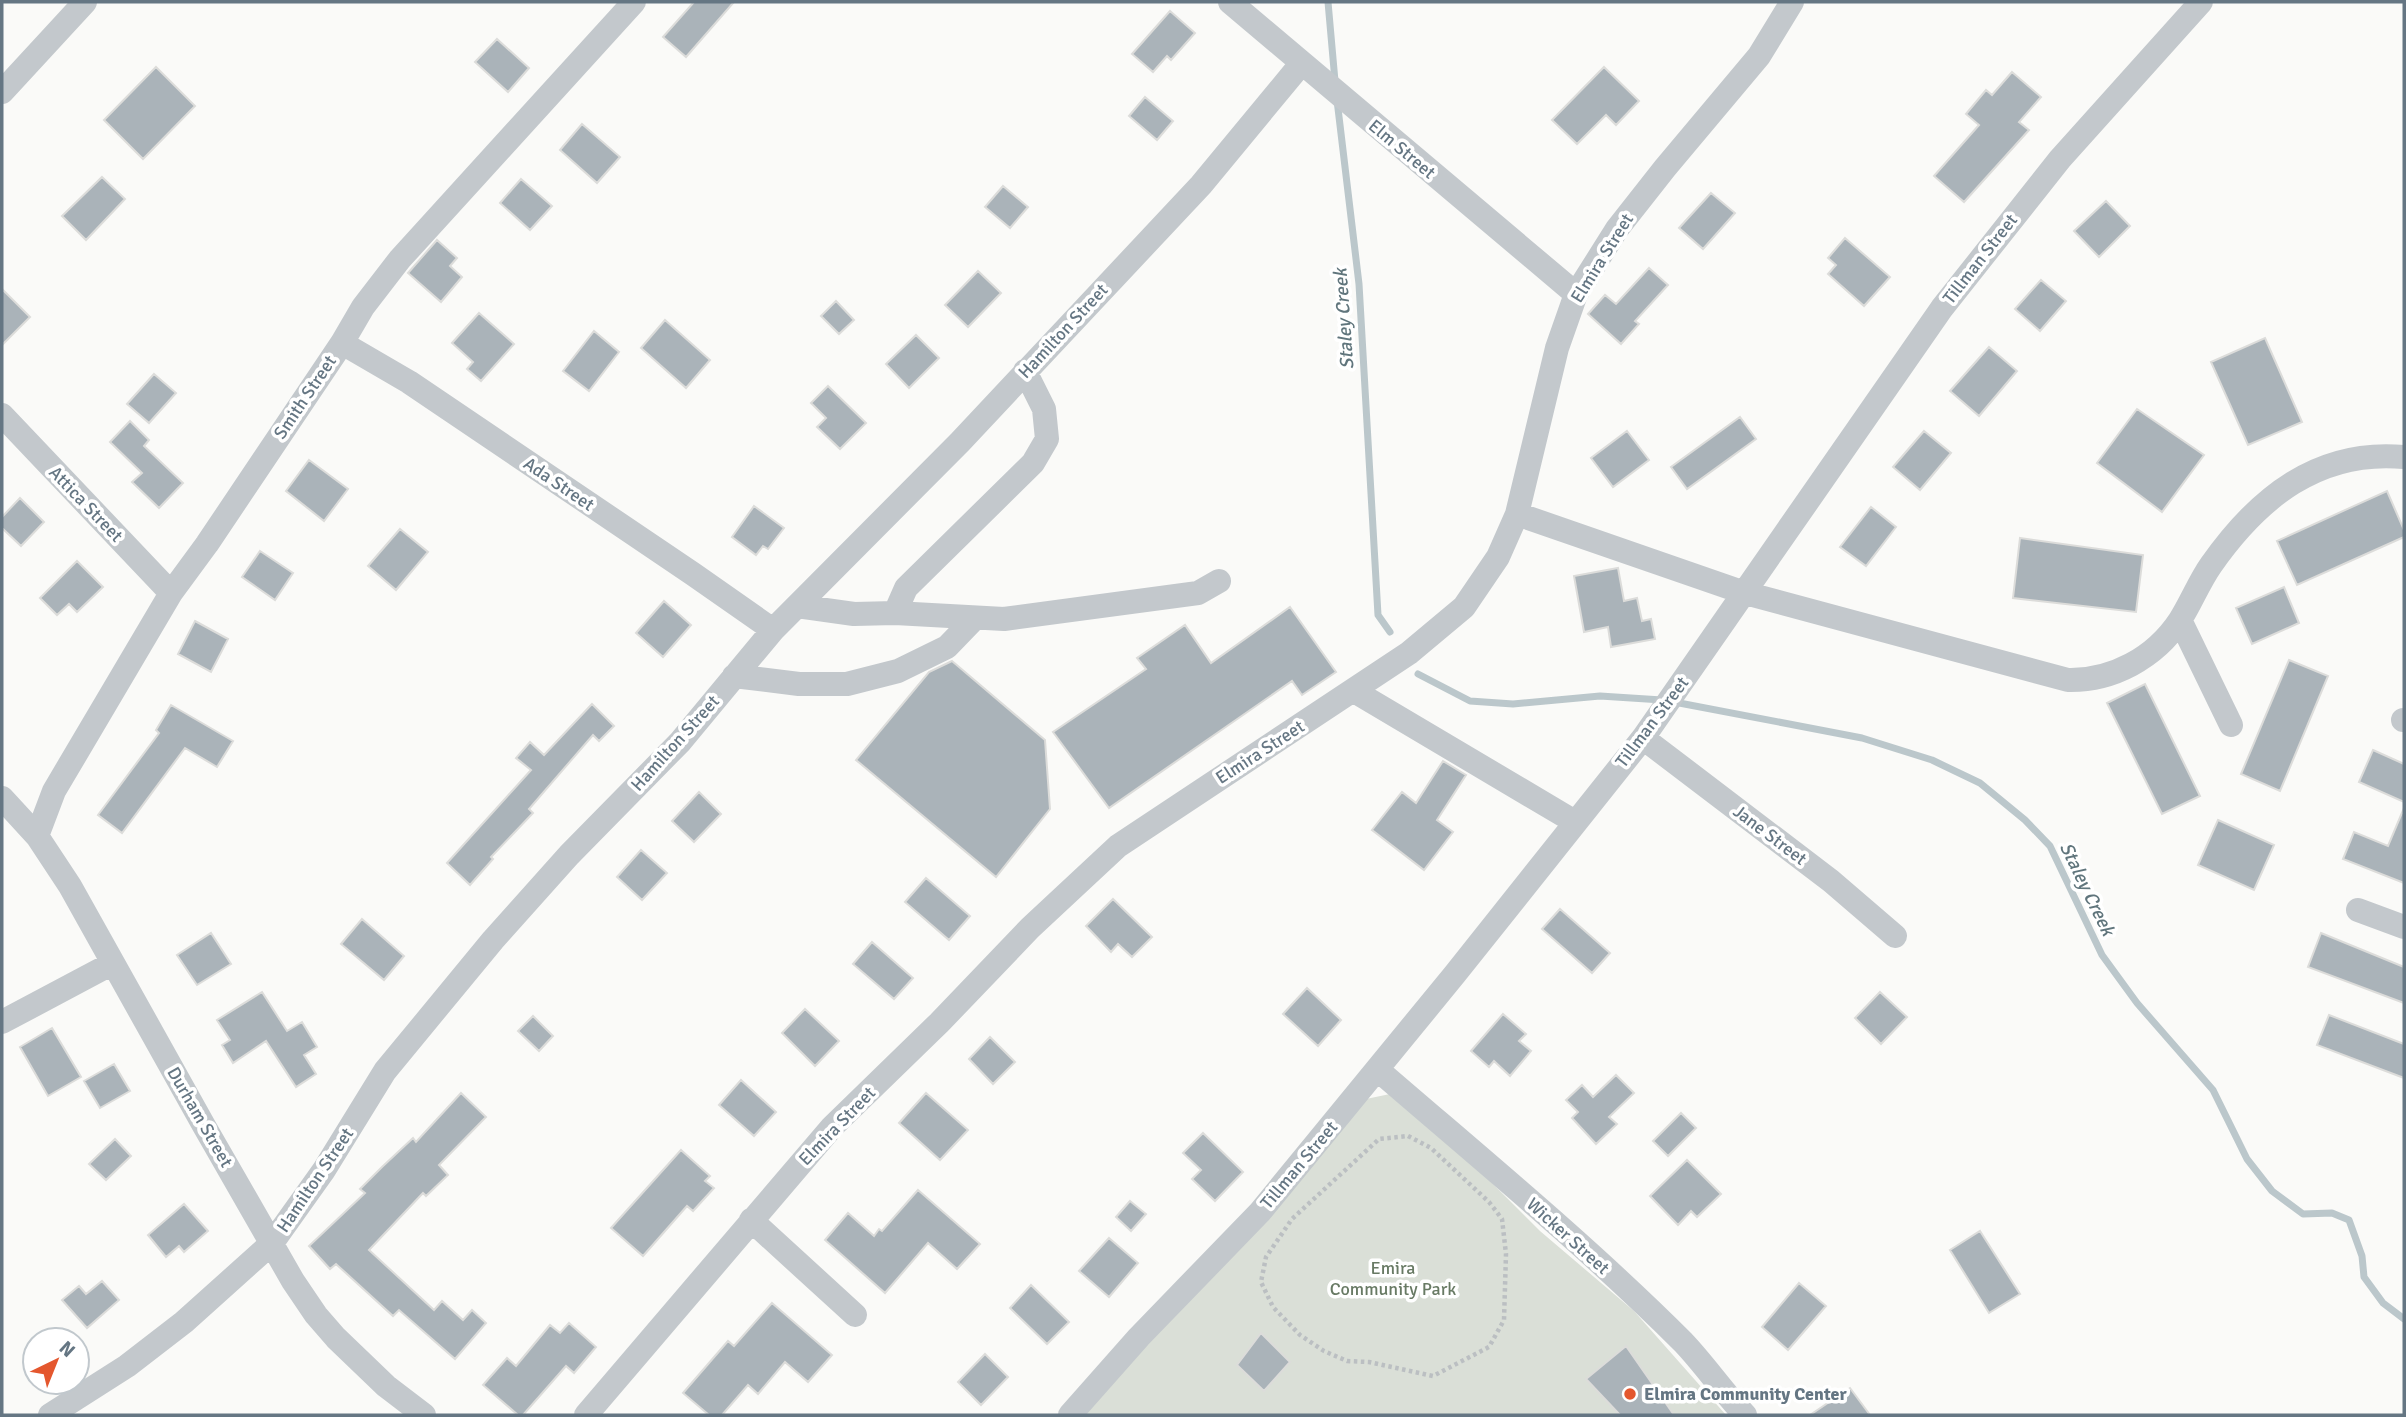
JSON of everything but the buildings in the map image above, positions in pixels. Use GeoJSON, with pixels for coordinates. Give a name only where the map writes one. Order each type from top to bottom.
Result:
{"type":"FeatureCollection","features":[{"type":"Feature","properties":{"kind":"street"},"geometry":{"type":"LineString","coordinates":[[2,92],[85,2]]}},
{"type":"Feature","properties":{"kind":"street","name":"Smith Street"},"geometry":{"type":"LineString","coordinates":[[37,836],[54,791],[171,593],[342,343],[363,307],[400,259],[634,2]]}},
{"type":"Feature","properties":{"kind":"street","name":"Elm Street"},"geometry":{"type":"LineString","coordinates":[[1230,2],[1576,294]]}},
{"type":"Feature","properties":{"kind":"street","name":"Elmira Street"},"geometry":{"type":"LineString","coordinates":[[586,1415],[832,1127],[939,1023],[1030,928],[1118,846],[1354,691],[1409,653],[1464,607],[1498,557],[1517,514],[1557,348],[1576,294],[1618,229],[1665,168],[1753,64],[1792,2]]}},
{"type":"Feature","properties":{"kind":"street","name":"Tillman Street"},"geometry":{"type":"LineString","coordinates":[[1070,1415],[1139,1337],[1260,1212],[1378,1070],[1643,738],[1877,399],[1983,255],[2069,150],[2201,2]]}},
{"type":"Feature","properties":{"kind":"street","name":"Hamilton Street"},"geometry":{"type":"LineString","coordinates":[[50,1415],[83,1405],[127,1366],[184,1322],[272,1243],[324,1170],[384,1071],[493,940],[569,855],[680,742],[773,630],[960,442],[1201,185],[1301,64]]}},
{"type":"Feature","properties":{"kind":"street","name":"Ada Street"},"geometry":{"type":"LineString","coordinates":[[342,343],[420,390],[773,630]]}},
{"type":"Feature","properties":{"kind":"street"},"geometry":{"type":"LineString","coordinates":[[895,613],[906,588],[1033,463],[1047,439],[1044,409],[1025,371]]}},
{"type":"Feature","properties":{"kind":"street","name":"Attica Street"},"geometry":{"type":"LineString","coordinates":[[2,415],[171,593]]}},
{"type":"Feature","properties":{"kind":"street"},"geometry":{"type":"LineString","coordinates":[[1517,514],[1745,593],[2068,680],[2088,681],[2133,665],[2170,634],[2209,567],[2236,531],[2287,485],[2331,464],[2366,456],[2404,457]]}},
{"type":"Feature","properties":{"kind":"street"},"geometry":{"type":"LineString","coordinates":[[797,606],[854,614],[895,613],[1004,619],[1198,593],[1219,582]]}},
{"type":"Feature","properties":{"kind":"street"},"geometry":{"type":"LineString","coordinates":[[734,676],[799,684],[847,684],[860,681],[898,671],[947,647],[975,618]]}},
{"type":"Feature","properties":{"kind":"street"},"geometry":{"type":"LineString","coordinates":[[2180,620],[2231,725]]}},
{"type":"Feature","properties":{"kind":"street"},"geometry":{"type":"LineString","coordinates":[[1354,691],[1575,822]]}},
{"type":"Feature","properties":{"kind":"street","name":"Jane Street"},"geometry":{"type":"LineString","coordinates":[[1643,738],[1831,881],[1895,936]]}},
{"type":"Feature","properties":{"kind":"street","name":"Durham Street"},"geometry":{"type":"LineString","coordinates":[[2,798],[37,836],[70,886],[293,1281],[336,1338],[386,1386],[424,1415]]}},
{"type":"Feature","properties":{"kind":"street"},"geometry":{"type":"LineString","coordinates":[[2358,910],[2404,927]]}},
{"type":"Feature","properties":{"kind":"street"},"geometry":{"type":"LineString","coordinates":[[2,1022],[113,963]]}},
{"type":"Feature","properties":{"kind":"street","name":"Wicker Street"},"geometry":{"type":"LineString","coordinates":[[1378,1070],[1549,1217],[1636,1297],[1686,1345],[1725,1395],[1745,1415]]}},
{"type":"Feature","properties":{"kind":"street"},"geometry":{"type":"LineString","coordinates":[[751,1220],[855,1315]]}},
{"type":"Feature","properties":{"kind":"path"},"geometry":{"type":"LineString","coordinates":[[1408,1136],[1430,1147],[1489,1202],[1502,1219],[1506,1254],[1504,1320],[1489,1347],[1433,1377],[1382,1366],[1348,1361],[1324,1351],[1300,1335],[1273,1307],[1261,1282],[1266,1257],[1292,1219],[1379,1139],[1408,1136]]}},
{"type":"Feature","properties":{"kind":"green space","name":"Emira Community Park"},"geometry":{"type":"Polygon","coordinates":[[[1390,1094],[1481,1172],[1540,1231],[1634,1311],[1726,1415],[1080,1415],[1366,1099],[1390,1094]]]}},
{"type":"Feature","properties":{"kind":"waterway","name":"Staley Creek"},"geometry":{"type":"LineString","coordinates":[[1328,2],[1335,81]]}},
{"type":"Feature","properties":{"kind":"waterway","name":"Staley Creek"},"geometry":{"type":"LineString","coordinates":[[1337,100],[1359,284],[1378,615],[1390,632]]}},
{"type":"Feature","properties":{"kind":"waterway","name":"Staley Creek"},"geometry":{"type":"LineString","coordinates":[[1418,674],[1470,701],[1513,704],[1600,696],[1662,700]]}},
{"type":"Feature","properties":{"kind":"waterway","name":"Staley Creek"},"geometry":{"type":"LineString","coordinates":[[1674,702],[1862,738],[1932,760],[1980,783],[2025,820],[2050,846],[2102,955],[2137,1003],[2213,1090],[2247,1159],[2272,1191],[2303,1214],[2332,1213],[2349,1220],[2362,1256],[2364,1277],[2383,1303],[2404,1319]]}},
{"type":"Feature","properties":{"kind":"place","name":"Elmira Community Center"},"geometry":{"type":"Point","coordinates":[1630,1394]}}]}
